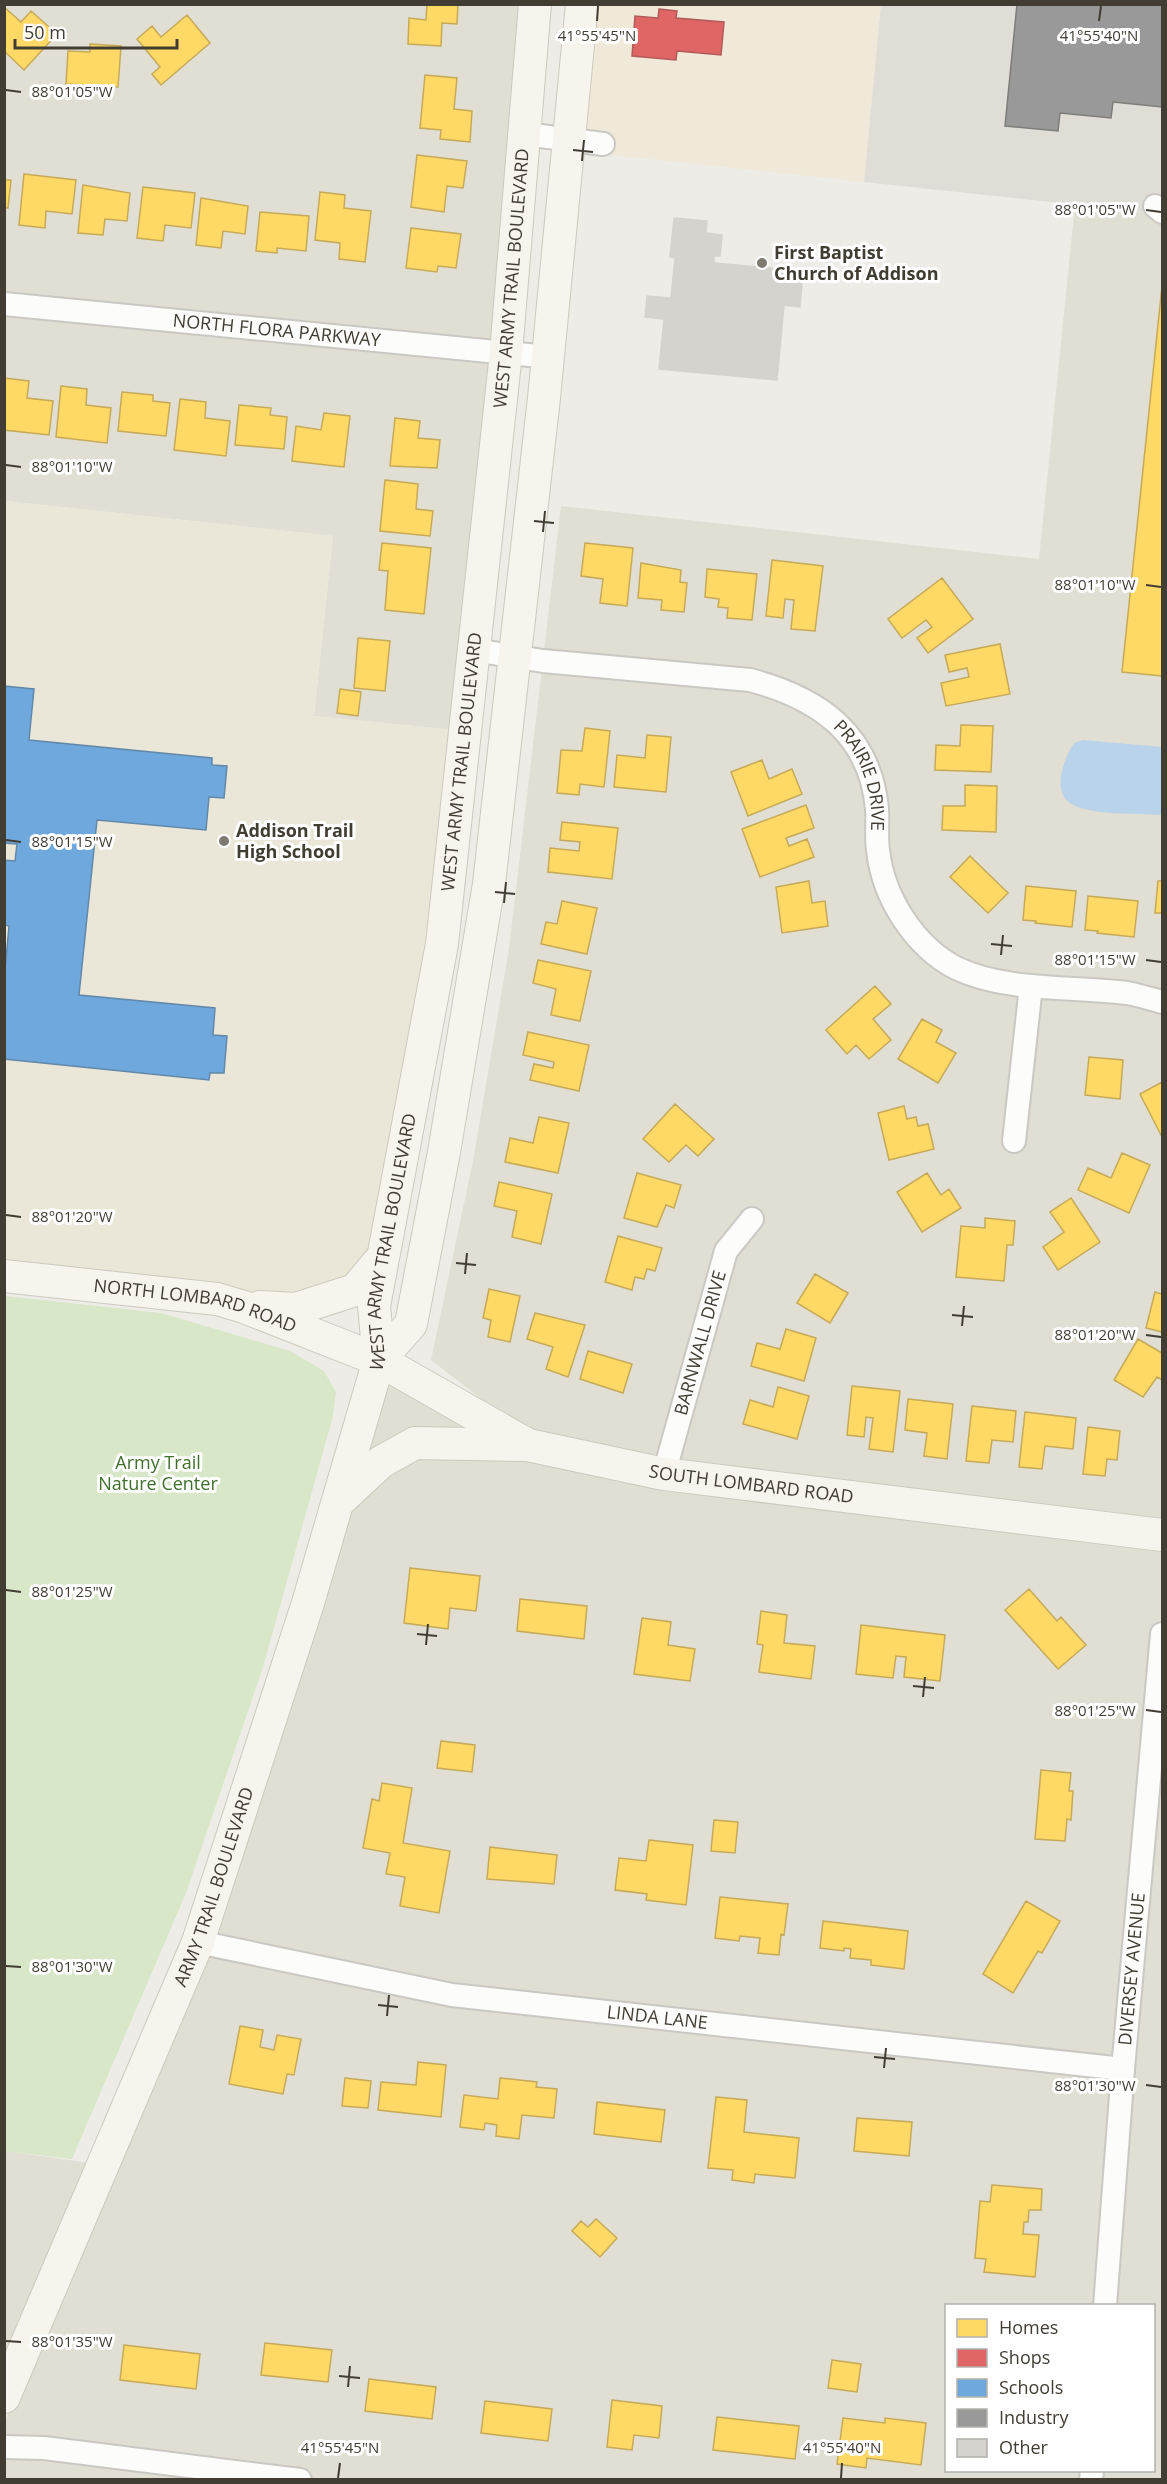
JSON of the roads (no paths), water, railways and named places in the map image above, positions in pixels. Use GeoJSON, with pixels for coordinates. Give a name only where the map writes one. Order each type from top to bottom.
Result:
{"type":"FeatureCollection","features":[{"type":"Feature","properties":{"kind":"main road","name":"WEST ARMY TRAIL BOULEVARD"},"geometry":{"type":"LineString","coordinates":[[379,1360],[374,1306],[442,944],[506,353],[535,4]]}},
{"type":"Feature","properties":{"kind":"main road","name":"WEST ARMY TRAIL BOULEVARD"},"geometry":{"type":"LineString","coordinates":[[379,1360],[411,1323],[444,1152],[489,884],[549,357],[582,4]]}},
{"type":"Feature","properties":{"kind":"main road"},"geometry":{"type":"LineString","coordinates":[[442,944],[477,952]]}},
{"type":"Feature","properties":{"kind":"main road"},"geometry":{"type":"LineString","coordinates":[[244,1307],[296,1308],[355,1290],[384,1255]]}},
{"type":"Feature","properties":{"kind":"main road","name":"NORTH LOMBARD ROAD"},"geometry":{"type":"LineString","coordinates":[[4,1276],[217,1299],[244,1307],[379,1360]]}},
{"type":"Feature","properties":{"kind":"main road","name":"SOUTH LOMBARD ROAD"},"geometry":{"type":"LineString","coordinates":[[379,1360],[528,1445],[664,1474],[1155,1534]]}},
{"type":"Feature","properties":{"kind":"main road","name":"ARMY TRAIL BOULEVARD"},"geometry":{"type":"LineString","coordinates":[[4,2397],[198,1942],[308,1603],[379,1360]]}},
{"type":"Feature","properties":{"kind":"main road"},"geometry":{"type":"LineString","coordinates":[[337,1503],[381,1462],[415,1443],[528,1445]]}},
{"type":"Feature","properties":{"kind":"street"},"geometry":{"type":"LineString","coordinates":[[525,134],[603,144]]}},
{"type":"Feature","properties":{"kind":"street","name":"NORTH FLORA PARKWAY"},"geometry":{"type":"LineString","coordinates":[[4,304],[549,357]]}},
{"type":"Feature","properties":{"kind":"street","name":"PRAIRIE DRIVE"},"geometry":{"type":"LineString","coordinates":[[474,650],[516,657],[750,680],[781,688],[809,702],[841,726],[862,754],[872,782],[877,809],[878,850],[884,878],[894,901],[916,935],[937,955],[955,967],[990,979],[1031,986],[1129,994],[1162,1002]]}},
{"type":"Feature","properties":{"kind":"street"},"geometry":{"type":"LineString","coordinates":[[1014,1141],[1031,986]]}},
{"type":"Feature","properties":{"kind":"street","name":"BARNWALL DRIVE"},"geometry":{"type":"LineString","coordinates":[[664,1474],[726,1251],[752,1219]]}},
{"type":"Feature","properties":{"kind":"street","name":"DIVERSEY AVENUE"},"geometry":{"type":"LineString","coordinates":[[1105,2304],[1123,2069],[1162,1634]]}},
{"type":"Feature","properties":{"kind":"street","name":"LINDA LANE"},"geometry":{"type":"LineString","coordinates":[[198,1942],[452,1995],[1123,2069]]}},
{"type":"Feature","properties":{"kind":"street"},"geometry":{"type":"LineString","coordinates":[[4,2447],[44,2448],[300,2480]]}},
{"type":"Feature","properties":{"kind":"water"},"geometry":{"type":"Polygon","coordinates":[[[1083,740],[1162,747],[1162,815],[1101,812],[1070,803],[1061,790],[1062,773],[1074,743],[1083,740]]]}},
{"type":"Feature","properties":{"kind":"place","name":"First Baptist Church of Addison"},"geometry":{"type":"Point","coordinates":[762,263]}},
{"type":"Feature","properties":{"kind":"place","name":"Addison Trail High School"},"geometry":{"type":"Point","coordinates":[224,841]}},
{"type":"Feature","properties":{"kind":"park label","name":"Army Trail Nature Center"},"geometry":{"type":"Point","coordinates":[158,1473]}}]}
